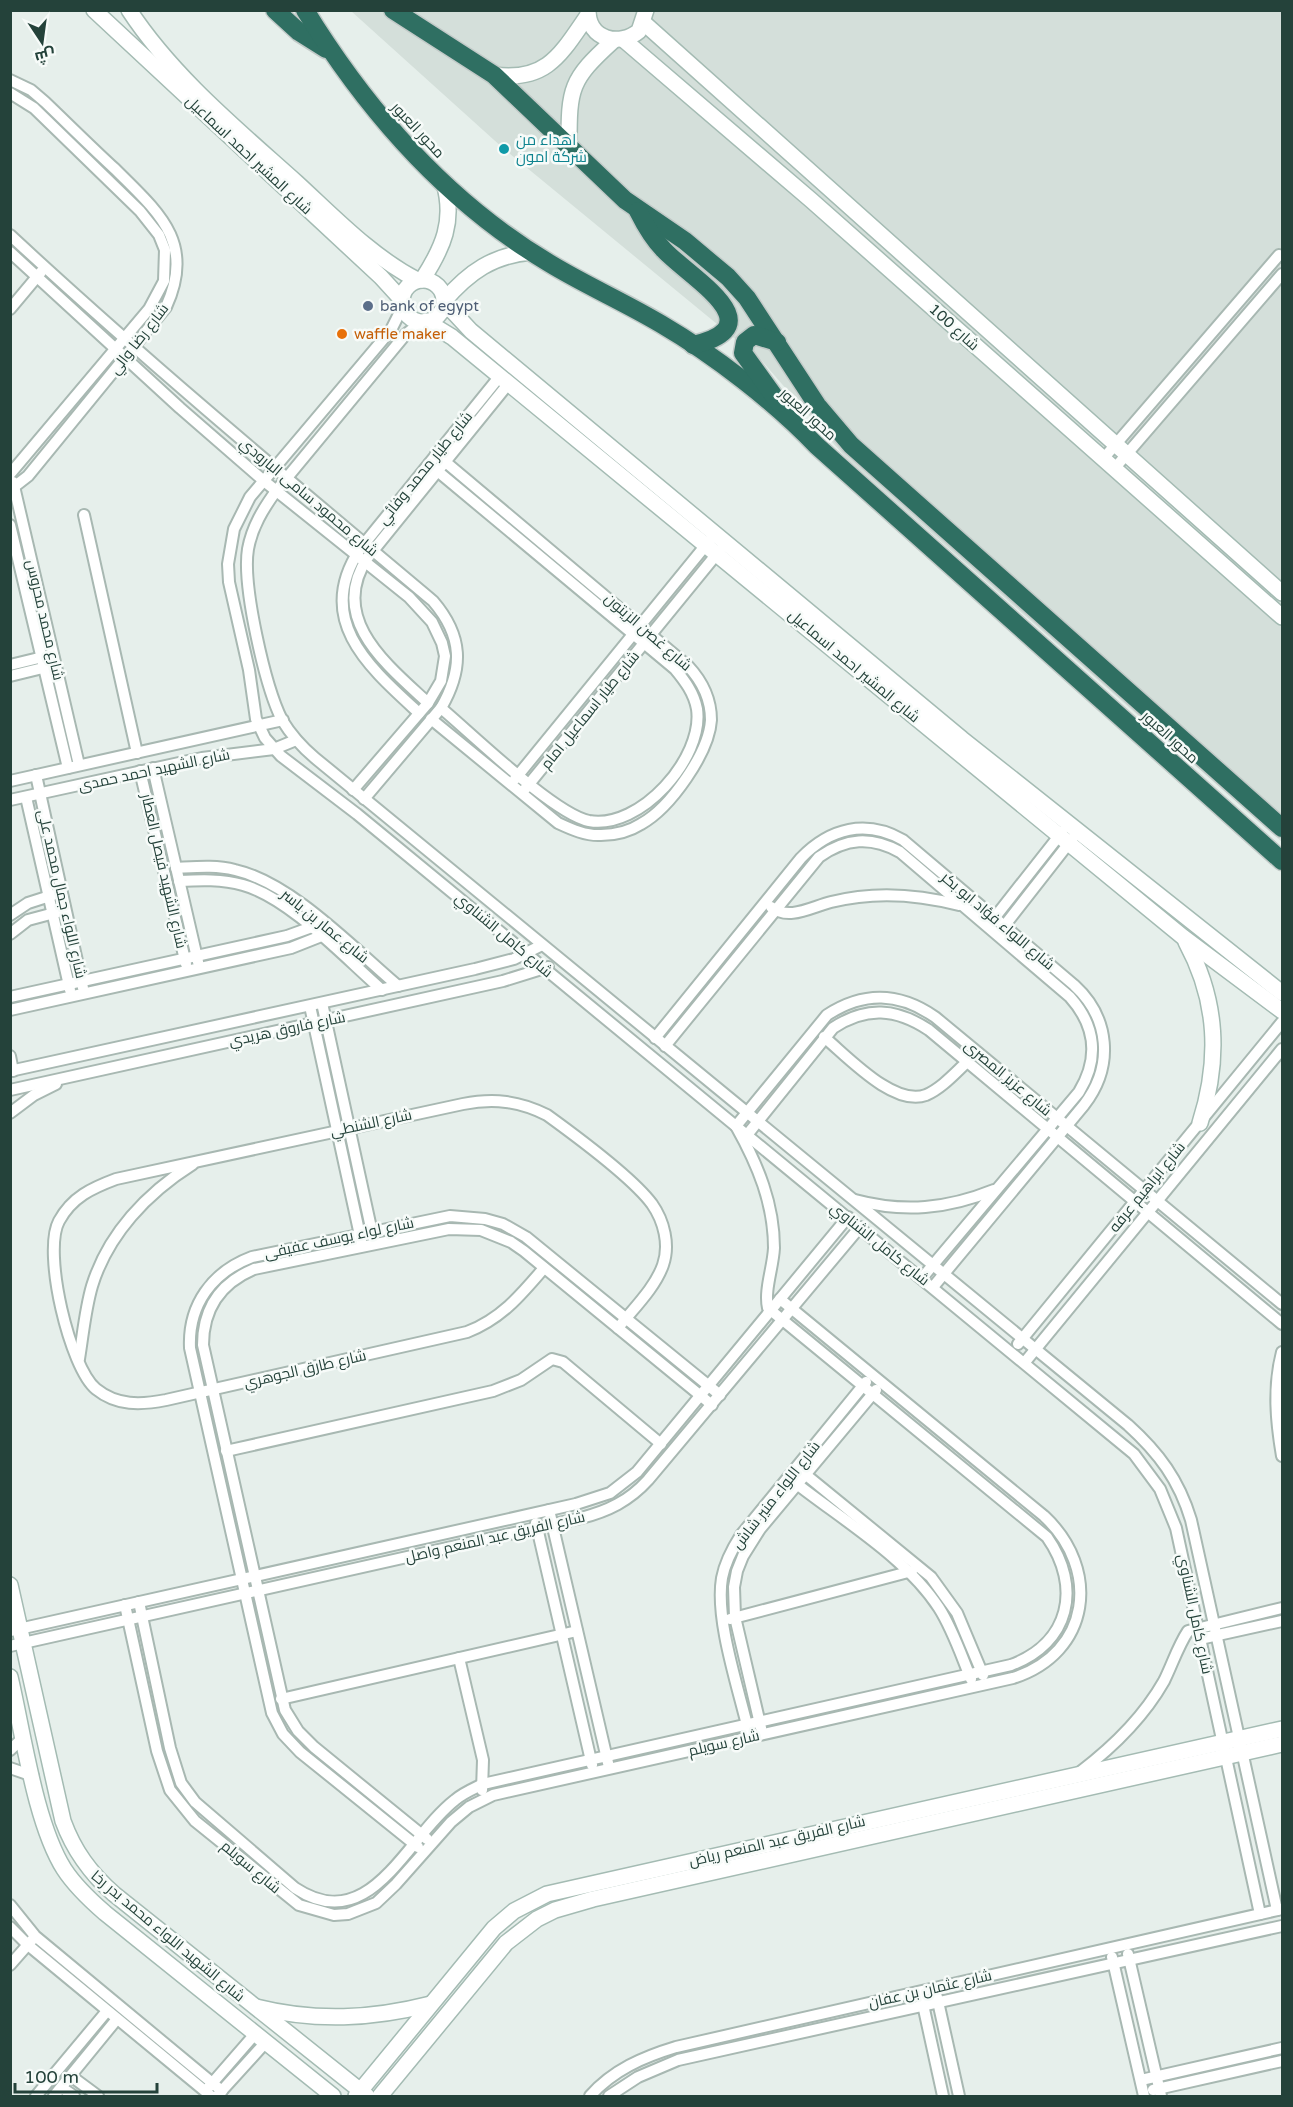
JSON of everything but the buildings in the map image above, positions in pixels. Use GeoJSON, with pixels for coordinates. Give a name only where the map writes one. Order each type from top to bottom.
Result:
{"type":"FeatureCollection","features":[{"type":"Feature","properties":{"kind":"highway"},"geometry":{"type":"LineString","coordinates":[[275,10],[299,32],[330,50]]}},
{"type":"Feature","properties":{"kind":"highway","name":"محور العبور"},"geometry":{"type":"LineString","coordinates":[[305,10],[330,50],[395,136],[444,183],[532,252],[693,345],[785,414],[826,454],[1282,861]]}},
{"type":"Feature","properties":{"kind":"highway","name":"محور العبور"},"geometry":{"type":"LineString","coordinates":[[393,10],[405,15],[494,75],[638,210],[685,241],[728,278],[747,298],[817,405],[851,445],[1282,828]]}},
{"type":"Feature","properties":{"kind":"highway"},"geometry":{"type":"LineString","coordinates":[[638,210],[654,238],[664,250],[715,296],[728,311],[728,328],[723,335],[693,345]]}},
{"type":"Feature","properties":{"kind":"highway"},"geometry":{"type":"LineString","coordinates":[[777,342],[754,335],[745,342],[743,353],[785,414]]}},
{"type":"Feature","properties":{"kind":"street","name":"شارع المشير احمد اسماعيل"},"geometry":{"type":"LineString","coordinates":[[94,10],[339,230],[403,302]]}},
{"type":"Feature","properties":{"kind":"street","name":"شارع المشير احمد اسماعيل"},"geometry":{"type":"LineString","coordinates":[[129,10],[168,60],[230,130]]}},
{"type":"Feature","properties":{"kind":"street","name":"شارع 100"},"geometry":{"type":"LineString","coordinates":[[588,13],[596,32],[619,40],[811,200],[1282,617]]}},
{"type":"Feature","properties":{"kind":"street"},"geometry":{"type":"LineString","coordinates":[[494,75],[511,77],[529,75],[545,68],[559,57],[588,13]]}},
{"type":"Feature","properties":{"kind":"street","name":"شارع 100"},"geometry":{"type":"LineString","coordinates":[[645,17],[1120,449],[1282,593]]}},
{"type":"Feature","properties":{"kind":"street"},"geometry":{"type":"LineString","coordinates":[[569,145],[568,107],[572,89],[580,73],[619,40],[639,31],[645,17]]}},
{"type":"Feature","properties":{"kind":"street","name":"شارع رضا والي"},"geometry":{"type":"LineString","coordinates":[[10,80],[31,90],[160,214],[175,244],[177,276],[166,307],[28,476],[13,489]]}},
{"type":"Feature","properties":{"kind":"street","name":"شارع رضا والي"},"geometry":{"type":"LineString","coordinates":[[10,93],[34,108],[150,222],[165,250],[164,281],[158,296],[124,340],[11,474]]}},
{"type":"Feature","properties":{"kind":"street"},"geometry":{"type":"LineString","coordinates":[[73,147],[82,138]]}},
{"type":"Feature","properties":{"kind":"street"},"geometry":{"type":"LineString","coordinates":[[259,725],[232,596],[228,564],[230,546],[241,512],[264,481],[391,330],[403,302],[405,287],[419,280],[439,254],[447,231],[449,207],[444,183]]}},
{"type":"Feature","properties":{"kind":"street","name":"شارع المشير احمد اسماعيل"},"geometry":{"type":"LineString","coordinates":[[339,230],[419,280]]}},
{"type":"Feature","properties":{"kind":"street","name":"شارع محمود سامى البارودي"},"geometry":{"type":"LineString","coordinates":[[10,235],[133,348],[286,480],[433,601],[452,628],[458,661],[455,678],[441,708],[364,799]]}},
{"type":"Feature","properties":{"kind":"street","name":"شارع محمود سامى البارودي"},"geometry":{"type":"LineString","coordinates":[[10,252],[124,359],[264,481],[417,604],[438,632],[445,656],[441,681],[428,703],[353,790]]}},
{"type":"Feature","properties":{"kind":"street"},"geometry":{"type":"LineString","coordinates":[[403,302],[412,316],[424,321],[440,316],[444,302],[460,282],[484,264],[506,255],[532,252]]}},
{"type":"Feature","properties":{"kind":"street"},"geometry":{"type":"LineString","coordinates":[[1108,464],[1172,378],[1280,255]]}},
{"type":"Feature","properties":{"kind":"street"},"geometry":{"type":"LineString","coordinates":[[10,309],[45,267]]}},
{"type":"Feature","properties":{"kind":"street"},"geometry":{"type":"LineString","coordinates":[[1120,449],[1183,389],[1282,274]]}},
{"type":"Feature","properties":{"kind":"street"},"geometry":{"type":"LineString","coordinates":[[419,280],[434,285],[444,302]]}},
{"type":"Feature","properties":{"kind":"street","name":"شارع المشير احمد اسماعيل"},"geometry":{"type":"LineString","coordinates":[[444,302],[471,331],[717,543],[1068,834],[1183,937],[1282,1011]]}},
{"type":"Feature","properties":{"kind":"street","name":"شارع المشير احمد اسماعيل"},"geometry":{"type":"LineString","coordinates":[[424,321],[452,337],[717,543]]}},
{"type":"Feature","properties":{"kind":"street","name":"شارع كامل الشناوي"},"geometry":{"type":"LineString","coordinates":[[424,321],[400,341],[276,491],[252,532],[246,578],[267,675],[283,720],[296,740],[353,790],[1146,1441],[1175,1477],[1191,1520],[1280,1910]]}},
{"type":"Feature","properties":{"kind":"street"},"geometry":{"type":"LineString","coordinates":[[1172,378],[1183,389]]}},
{"type":"Feature","properties":{"kind":"street","name":"شارع طيار محمد وفائي"},"geometry":{"type":"LineString","coordinates":[[419,713],[378,675],[356,649],[350,634],[344,602],[348,569],[364,543],[441,458],[505,379]]}},
{"type":"Feature","properties":{"kind":"street"},"geometry":{"type":"LineString","coordinates":[[180,408],[189,396]]}},
{"type":"Feature","properties":{"kind":"street","name":"شارع غصن الزيتون"},"geometry":{"type":"LineString","coordinates":[[441,458],[648,638],[675,669],[694,696],[696,728],[684,757],[647,804],[621,819],[605,822],[574,816],[560,808],[441,708]]}},
{"type":"Feature","properties":{"kind":"street","name":"شارع طيار محمد وفائي"},"geometry":{"type":"LineString","coordinates":[[428,703],[376,655],[367,641],[357,615],[356,602],[359,574],[365,562],[433,467]]}},
{"type":"Feature","properties":{"kind":"street","name":"شارع غصن الزيتون"},"geometry":{"type":"LineString","coordinates":[[433,467],[638,629]]}},
{"type":"Feature","properties":{"kind":"street","name":"شارع محمد محروس"},"geometry":{"type":"LineString","coordinates":[[11,474],[79,765]]}},
{"type":"Feature","properties":{"kind":"street"},"geometry":{"type":"LineString","coordinates":[[84,515],[136,753]]}},
{"type":"Feature","properties":{"kind":"street","name":"شارع محمد محروس"},"geometry":{"type":"LineString","coordinates":[[10,525],[68,768]]}},
{"type":"Feature","properties":{"kind":"street","name":"شارع طيار اسماعيل امام"},"geometry":{"type":"LineString","coordinates":[[510,784],[638,629],[717,543]]}},
{"type":"Feature","properties":{"kind":"street","name":"شارع طيار اسماعيل امام"},"geometry":{"type":"LineString","coordinates":[[521,794],[648,638],[717,543]]}},
{"type":"Feature","properties":{"kind":"street","name":"شارع غصن الزيتون"},"geometry":{"type":"LineString","coordinates":[[431,719],[558,823],[582,832],[608,834],[641,824],[656,813],[695,764],[708,735],[711,720],[705,691],[688,666],[648,638]]}},
{"type":"Feature","properties":{"kind":"street"},"geometry":{"type":"LineString","coordinates":[[356,649],[367,641]]}},
{"type":"Feature","properties":{"kind":"street"},"geometry":{"type":"LineString","coordinates":[[10,665],[55,660]]}},
{"type":"Feature","properties":{"kind":"street"},"geometry":{"type":"LineString","coordinates":[[10,676],[43,662]]}},
{"type":"Feature","properties":{"kind":"street","name":"شارع الشهيد احمد حمدى"},"geometry":{"type":"LineString","coordinates":[[10,781],[283,720]]}},
{"type":"Feature","properties":{"kind":"street","name":"شارع كامل الشناوي"},"geometry":{"type":"LineString","coordinates":[[259,725],[274,749],[357,814],[1119,1439],[1148,1471],[1160,1489],[1176,1528],[1260,1914]]}},
{"type":"Feature","properties":{"kind":"street","name":"شارع الشهيد احمد حمدى"},"geometry":{"type":"LineString","coordinates":[[10,800],[220,755],[274,749],[296,740]]}},
{"type":"Feature","properties":{"kind":"street"},"geometry":{"type":"LineString","coordinates":[[684,757],[695,764]]}},
{"type":"Feature","properties":{"kind":"street","name":"شارع الشهيد فيصل العطار"},"geometry":{"type":"LineString","coordinates":[[153,768],[199,968]]}},
{"type":"Feature","properties":{"kind":"street","name":"شارع الشهيد فيصل العطار"},"geometry":{"type":"LineString","coordinates":[[140,771],[188,971]]}},
{"type":"Feature","properties":{"kind":"street","name":"شارع اللواء جمال محمد على"},"geometry":{"type":"LineString","coordinates":[[36,775],[84,994]]}},
{"type":"Feature","properties":{"kind":"street","name":"شارع اللواء جمال محمد على"},"geometry":{"type":"LineString","coordinates":[[26,797],[71,997]]}},
{"type":"Feature","properties":{"kind":"street","name":"شارع اللواء فؤاد ابو بكر"},"geometry":{"type":"LineString","coordinates":[[655,1038],[814,845],[829,835],[864,828],[885,831],[903,840],[1070,997],[1088,1021],[1092,1035],[1092,1065],[1079,1092],[922,1278]]}},
{"type":"Feature","properties":{"kind":"street","name":"شارع المشير احمد اسماعيل"},"geometry":{"type":"LineString","coordinates":[[1068,834],[1282,993]]}},
{"type":"Feature","properties":{"kind":"street"},"geometry":{"type":"LineString","coordinates":[[991,922],[1068,834]]}},
{"type":"Feature","properties":{"kind":"street"},"geometry":{"type":"LineString","coordinates":[[1000,930],[1068,834]]}},
{"type":"Feature","properties":{"kind":"street","name":"شارع اللواء فؤاد ابو بكر"},"geometry":{"type":"LineString","coordinates":[[665,1046],[819,857],[847,842],[863,840],[876,842],[900,852],[963,906],[991,922]]}},
{"type":"Feature","properties":{"kind":"street","name":"شارع عمار بن ياسر"},"geometry":{"type":"LineString","coordinates":[[176,868],[224,868],[248,873],[289,895],[398,986]]}},
{"type":"Feature","properties":{"kind":"street","name":"شارع عمار بن ياسر"},"geometry":{"type":"LineString","coordinates":[[179,881],[221,881],[245,885],[271,898],[312,928],[382,990]]}},
{"type":"Feature","properties":{"kind":"street"},"geometry":{"type":"LineString","coordinates":[[10,915],[28,903],[62,893]]}},
{"type":"Feature","properties":{"kind":"street"},"geometry":{"type":"LineString","coordinates":[[765,902],[775,910],[788,914],[834,901],[889,895],[926,897],[963,906]]}},
{"type":"Feature","properties":{"kind":"street"},"geometry":{"type":"LineString","coordinates":[[10,934],[28,920],[66,911]]}},
{"type":"Feature","properties":{"kind":"street"},"geometry":{"type":"LineString","coordinates":[[10,997],[185,959],[312,928],[323,923]]}},
{"type":"Feature","properties":{"kind":"street","name":"شارع اللواء فؤاد ابو بكر"},"geometry":{"type":"LineString","coordinates":[[933,1287],[1092,1095],[1103,1067],[1104,1035],[1100,1020],[1083,993],[1000,930]]}},
{"type":"Feature","properties":{"kind":"street"},"geometry":{"type":"LineString","coordinates":[[10,1010],[291,948],[322,938],[334,931]]}},
{"type":"Feature","properties":{"kind":"street"},"geometry":{"type":"LineString","coordinates":[[1183,937],[1198,964],[1206,987],[1214,1031],[1211,1079],[1200,1123]]}},
{"type":"Feature","properties":{"kind":"street","name":"شارع فاروق هريدي"},"geometry":{"type":"LineString","coordinates":[[12,1071],[495,964],[527,954],[543,945]]}},
{"type":"Feature","properties":{"kind":"street","name":"شارع فاروق هريدي"},"geometry":{"type":"LineString","coordinates":[[10,1090],[518,978],[545,969],[560,960]]}},
{"type":"Feature","properties":{"kind":"street","name":"شارع عزيز المصرى"},"geometry":{"type":"LineString","coordinates":[[736,1126],[827,1015],[843,1005],[862,998],[881,996],[901,999],[919,1006],[935,1017],[1282,1304]]}},
{"type":"Feature","properties":{"kind":"street"},"geometry":{"type":"LineString","coordinates":[[322,1003],[374,1243]]}},
{"type":"Feature","properties":{"kind":"street"},"geometry":{"type":"LineString","coordinates":[[310,1006],[362,1246]]}},
{"type":"Feature","properties":{"kind":"street","name":"شارع عزيز المصرى"},"geometry":{"type":"LineString","coordinates":[[747,1135],[824,1037],[847,1018],[864,1012],[898,1013],[929,1030],[1282,1324]]}},
{"type":"Feature","properties":{"kind":"street","name":"شارع ابراهيم عرفه"},"geometry":{"type":"LineString","coordinates":[[1012,1352],[1282,1022]]}},
{"type":"Feature","properties":{"kind":"street"},"geometry":{"type":"LineString","coordinates":[[824,1037],[890,1091],[909,1097],[919,1097],[936,1089],[967,1062]]}},
{"type":"Feature","properties":{"kind":"street","name":"شارع ابراهيم عرفه"},"geometry":{"type":"LineString","coordinates":[[1025,1362],[1282,1049]]}},
{"type":"Feature","properties":{"kind":"street"},"geometry":{"type":"LineString","coordinates":[[10,1056],[12,1071]]}},
{"type":"Feature","properties":{"kind":"street"},"geometry":{"type":"LineString","coordinates":[[10,1113],[34,1095],[69,1077]]}},
{"type":"Feature","properties":{"kind":"street","name":"شارع الشنطي"},"geometry":{"type":"LineString","coordinates":[[73,1343],[56,1286],[52,1253],[57,1223],[77,1197],[116,1179],[480,1100],[515,1102],[547,1115],[636,1187],[660,1217],[665,1240],[663,1264],[656,1279],[618,1328]]}},
{"type":"Feature","properties":{"kind":"street"},"geometry":{"type":"LineString","coordinates":[[736,1126],[760,1173],[768,1197],[774,1248],[767,1300],[770,1312]]}},
{"type":"Feature","properties":{"kind":"street"},"geometry":{"type":"LineString","coordinates":[[78,1363],[91,1287],[112,1242],[126,1221],[149,1197],[173,1177],[199,1160]]}},
{"type":"Feature","properties":{"kind":"street"},"geometry":{"type":"LineString","coordinates":[[852,1199],[901,1209],[930,1208],[970,1200],[998,1189]]}},
{"type":"Feature","properties":{"kind":"street","name":"شارع لواء يوسف عفيفى"},"geometry":{"type":"LineString","coordinates":[[424,1852],[300,1752],[283,1734],[268,1702],[190,1348],[192,1321],[204,1292],[219,1275],[252,1257],[450,1216],[486,1219],[502,1224],[526,1238],[720,1395]]}},
{"type":"Feature","properties":{"kind":"street","name":"شارع الفريق عبد المنعم واصل"},"geometry":{"type":"LineString","coordinates":[[16,1637],[125,1605],[534,1514],[588,1501],[610,1493],[637,1472],[848,1217]]}},
{"type":"Feature","properties":{"kind":"street","name":"شارع الفريق عبد المنعم واصل"},"geometry":{"type":"LineString","coordinates":[[16,1637],[143,1617],[552,1525],[597,1514],[626,1501],[648,1480],[860,1227]]}},
{"type":"Feature","properties":{"kind":"street","name":"شارع لواء يوسف عفيفى"},"geometry":{"type":"LineString","coordinates":[[432,1843],[314,1747],[291,1721],[281,1699],[203,1345],[203,1331],[212,1304],[230,1282],[254,1269],[433,1231],[473,1229],[511,1242],[712,1405]]}},
{"type":"Feature","properties":{"kind":"street","name":"شارع طارق الجوهري"},"geometry":{"type":"LineString","coordinates":[[73,1343],[78,1363],[85,1377],[95,1388],[121,1402],[151,1403],[467,1332],[489,1322],[510,1308],[544,1268]]}},
{"type":"Feature","properties":{"kind":"street","name":"شارع سويلم"},"geometry":{"type":"LineString","coordinates":[[125,1605],[157,1751],[170,1790],[195,1821],[288,1899],[322,1914],[348,1914],[363,1910],[387,1894],[459,1814],[479,1801],[508,1791],[987,1684],[1030,1672],[1050,1659],[1066,1641],[1079,1611],[1081,1595],[1077,1565],[1069,1546],[1057,1528],[780,1299]]}},
{"type":"Feature","properties":{"kind":"street","name":"شارع سويلم"},"geometry":{"type":"LineString","coordinates":[[140,1602],[173,1760],[181,1783],[195,1802],[295,1888],[321,1901],[335,1903],[359,1897],[379,1882],[455,1800],[483,1784],[1025,1660],[1050,1640],[1059,1626],[1066,1603],[1066,1579],[1062,1564],[1051,1544],[1035,1526],[770,1312]]}},
{"type":"Feature","properties":{"kind":"street"},"geometry":{"type":"LineString","coordinates":[[1282,1352],[1277,1378],[1276,1401],[1282,1456]]}},
{"type":"Feature","properties":{"kind":"street"},"geometry":{"type":"LineString","coordinates":[[226,1451],[492,1392],[521,1380],[552,1359],[563,1362],[661,1444]]}},
{"type":"Feature","properties":{"kind":"street","name":"شارع اللواء منير شاش"},"geometry":{"type":"LineString","coordinates":[[750,1737],[723,1620],[721,1592],[726,1562],[741,1535],[872,1375]]}},
{"type":"Feature","properties":{"kind":"street","name":"شارع اللواء منير شاش"},"geometry":{"type":"LineString","coordinates":[[763,1734],[735,1617],[734,1587],[742,1556],[755,1536],[882,1383]]}},
{"type":"Feature","properties":{"kind":"street"},"geometry":{"type":"LineString","coordinates":[[796,1467],[921,1566],[941,1588],[957,1613],[987,1684]]}},
{"type":"Feature","properties":{"kind":"street"},"geometry":{"type":"LineString","coordinates":[[788,1477],[909,1572],[940,1609],[974,1687]]}},
{"type":"Feature","properties":{"kind":"street"},"geometry":{"type":"LineString","coordinates":[[549,1510],[609,1769]]}},
{"type":"Feature","properties":{"kind":"street"},"geometry":{"type":"LineString","coordinates":[[534,1514],[594,1772]]}},
{"type":"Feature","properties":{"kind":"street"},"geometry":{"type":"LineString","coordinates":[[723,1620],[909,1572],[921,1566]]}},
{"type":"Feature","properties":{"kind":"street","name":"شارع الشهيد اللواء محمد بدر رخا"},"geometry":{"type":"LineString","coordinates":[[10,1585],[16,1637],[62,1816],[78,1854],[100,1882],[361,2095]]}},
{"type":"Feature","properties":{"kind":"street"},"geometry":{"type":"LineString","coordinates":[[1075,1776],[1114,1744],[1132,1725],[1162,1683],[1188,1630],[1282,1608]]}},
{"type":"Feature","properties":{"kind":"street"},"geometry":{"type":"LineString","coordinates":[[1200,1639],[1282,1621]]}},
{"type":"Feature","properties":{"kind":"street"},"geometry":{"type":"LineString","coordinates":[[281,1699],[577,1631]]}},
{"type":"Feature","properties":{"kind":"street"},"geometry":{"type":"LineString","coordinates":[[459,1658],[482,1754],[483,1784],[479,1801]]}},
{"type":"Feature","properties":{"kind":"street","name":"شارع الشهيد اللواء محمد بدر رخا"},"geometry":{"type":"LineString","coordinates":[[10,1677],[49,1838],[74,1884],[105,1913],[333,2097]]}},
{"type":"Feature","properties":{"kind":"street","name":"شارع الفريق عبد المنعم رياض"},"geometry":{"type":"LineString","coordinates":[[1241,1746],[1282,1729]]}},
{"type":"Feature","properties":{"kind":"street"},"geometry":{"type":"LineString","coordinates":[[10,1750],[24,1737]]}},
{"type":"Feature","properties":{"kind":"street","name":"شارع الفريق عبد المنعم رياض"},"geometry":{"type":"LineString","coordinates":[[361,2095],[431,2004],[494,1928],[514,1911],[547,1894],[1075,1776],[1241,1746],[1282,1744]]}},
{"type":"Feature","properties":{"kind":"street","name":"شارع الفريق عبد المنعم رياض"},"geometry":{"type":"LineString","coordinates":[[380,2097],[506,1943],[537,1919],[555,1910],[593,1899],[1224,1749]]}},
{"type":"Feature","properties":{"kind":"street"},"geometry":{"type":"LineString","coordinates":[[10,1768],[33,1776]]}},
{"type":"Feature","properties":{"kind":"street"},"geometry":{"type":"LineString","coordinates":[[10,1905],[36,1936],[212,2083],[220,2094],[260,2038]]}},
{"type":"Feature","properties":{"kind":"street","name":"شارع عثمان بن عفان"},"geometry":{"type":"LineString","coordinates":[[590,2097],[611,2076],[660,2052],[1280,1910]]}},
{"type":"Feature","properties":{"kind":"street"},"geometry":{"type":"LineString","coordinates":[[24,1924],[12,1933],[205,2095],[212,2083],[260,2038]]}},
{"type":"Feature","properties":{"kind":"street","name":"شارع عثمان بن عفان"},"geometry":{"type":"LineString","coordinates":[[609,2097],[638,2077],[678,2060],[1282,1926]]}},
{"type":"Feature","properties":{"kind":"street"},"geometry":{"type":"LineString","coordinates":[[10,1965],[36,1936]]}},
{"type":"Feature","properties":{"kind":"street"},"geometry":{"type":"LineString","coordinates":[[1126,1944],[1160,2093]]}},
{"type":"Feature","properties":{"kind":"street"},"geometry":{"type":"LineString","coordinates":[[1110,1948],[1144,2095],[1160,2093],[1282,2061]]}},
{"type":"Feature","properties":{"kind":"street"},"geometry":{"type":"LineString","coordinates":[[935,1988],[959,2097]]}},
{"type":"Feature","properties":{"kind":"street"},"geometry":{"type":"LineString","coordinates":[[920,1991],[943,2097]]}},
{"type":"Feature","properties":{"kind":"street"},"geometry":{"type":"LineString","coordinates":[[252,2006],[302,2016],[354,2018],[431,2004]]}},
{"type":"Feature","properties":{"kind":"street"},"geometry":{"type":"LineString","coordinates":[[36,2097],[107,2011]]}},
{"type":"Feature","properties":{"kind":"street"},"geometry":{"type":"LineString","coordinates":[[74,2097],[58,2092],[117,2019]]}},
{"type":"Feature","properties":{"kind":"street"},"geometry":{"type":"LineString","coordinates":[[1141,2080],[1282,2048]]}},
{"type":"Feature","properties":{"kind":"street"},"geometry":{"type":"LineString","coordinates":[[71,2076],[98,2097]]}},
{"type":"Feature","properties":{"kind":"shaded area"},"geometry":{"type":"Polygon","coordinates":[[[351,11],[1282,11],[1282,842],[846,458],[762,361],[504,149],[351,11]]]}},
{"type":"Feature","properties":{"kind":"place","name":"اهداء من شركة امون"},"geometry":{"type":"Point","coordinates":[504,149]}},
{"type":"Feature","properties":{"kind":"place","name":"bank of egypt"},"geometry":{"type":"Point","coordinates":[368,306]}},
{"type":"Feature","properties":{"kind":"place","name":"waffle maker"},"geometry":{"type":"Point","coordinates":[342,334]}}]}
